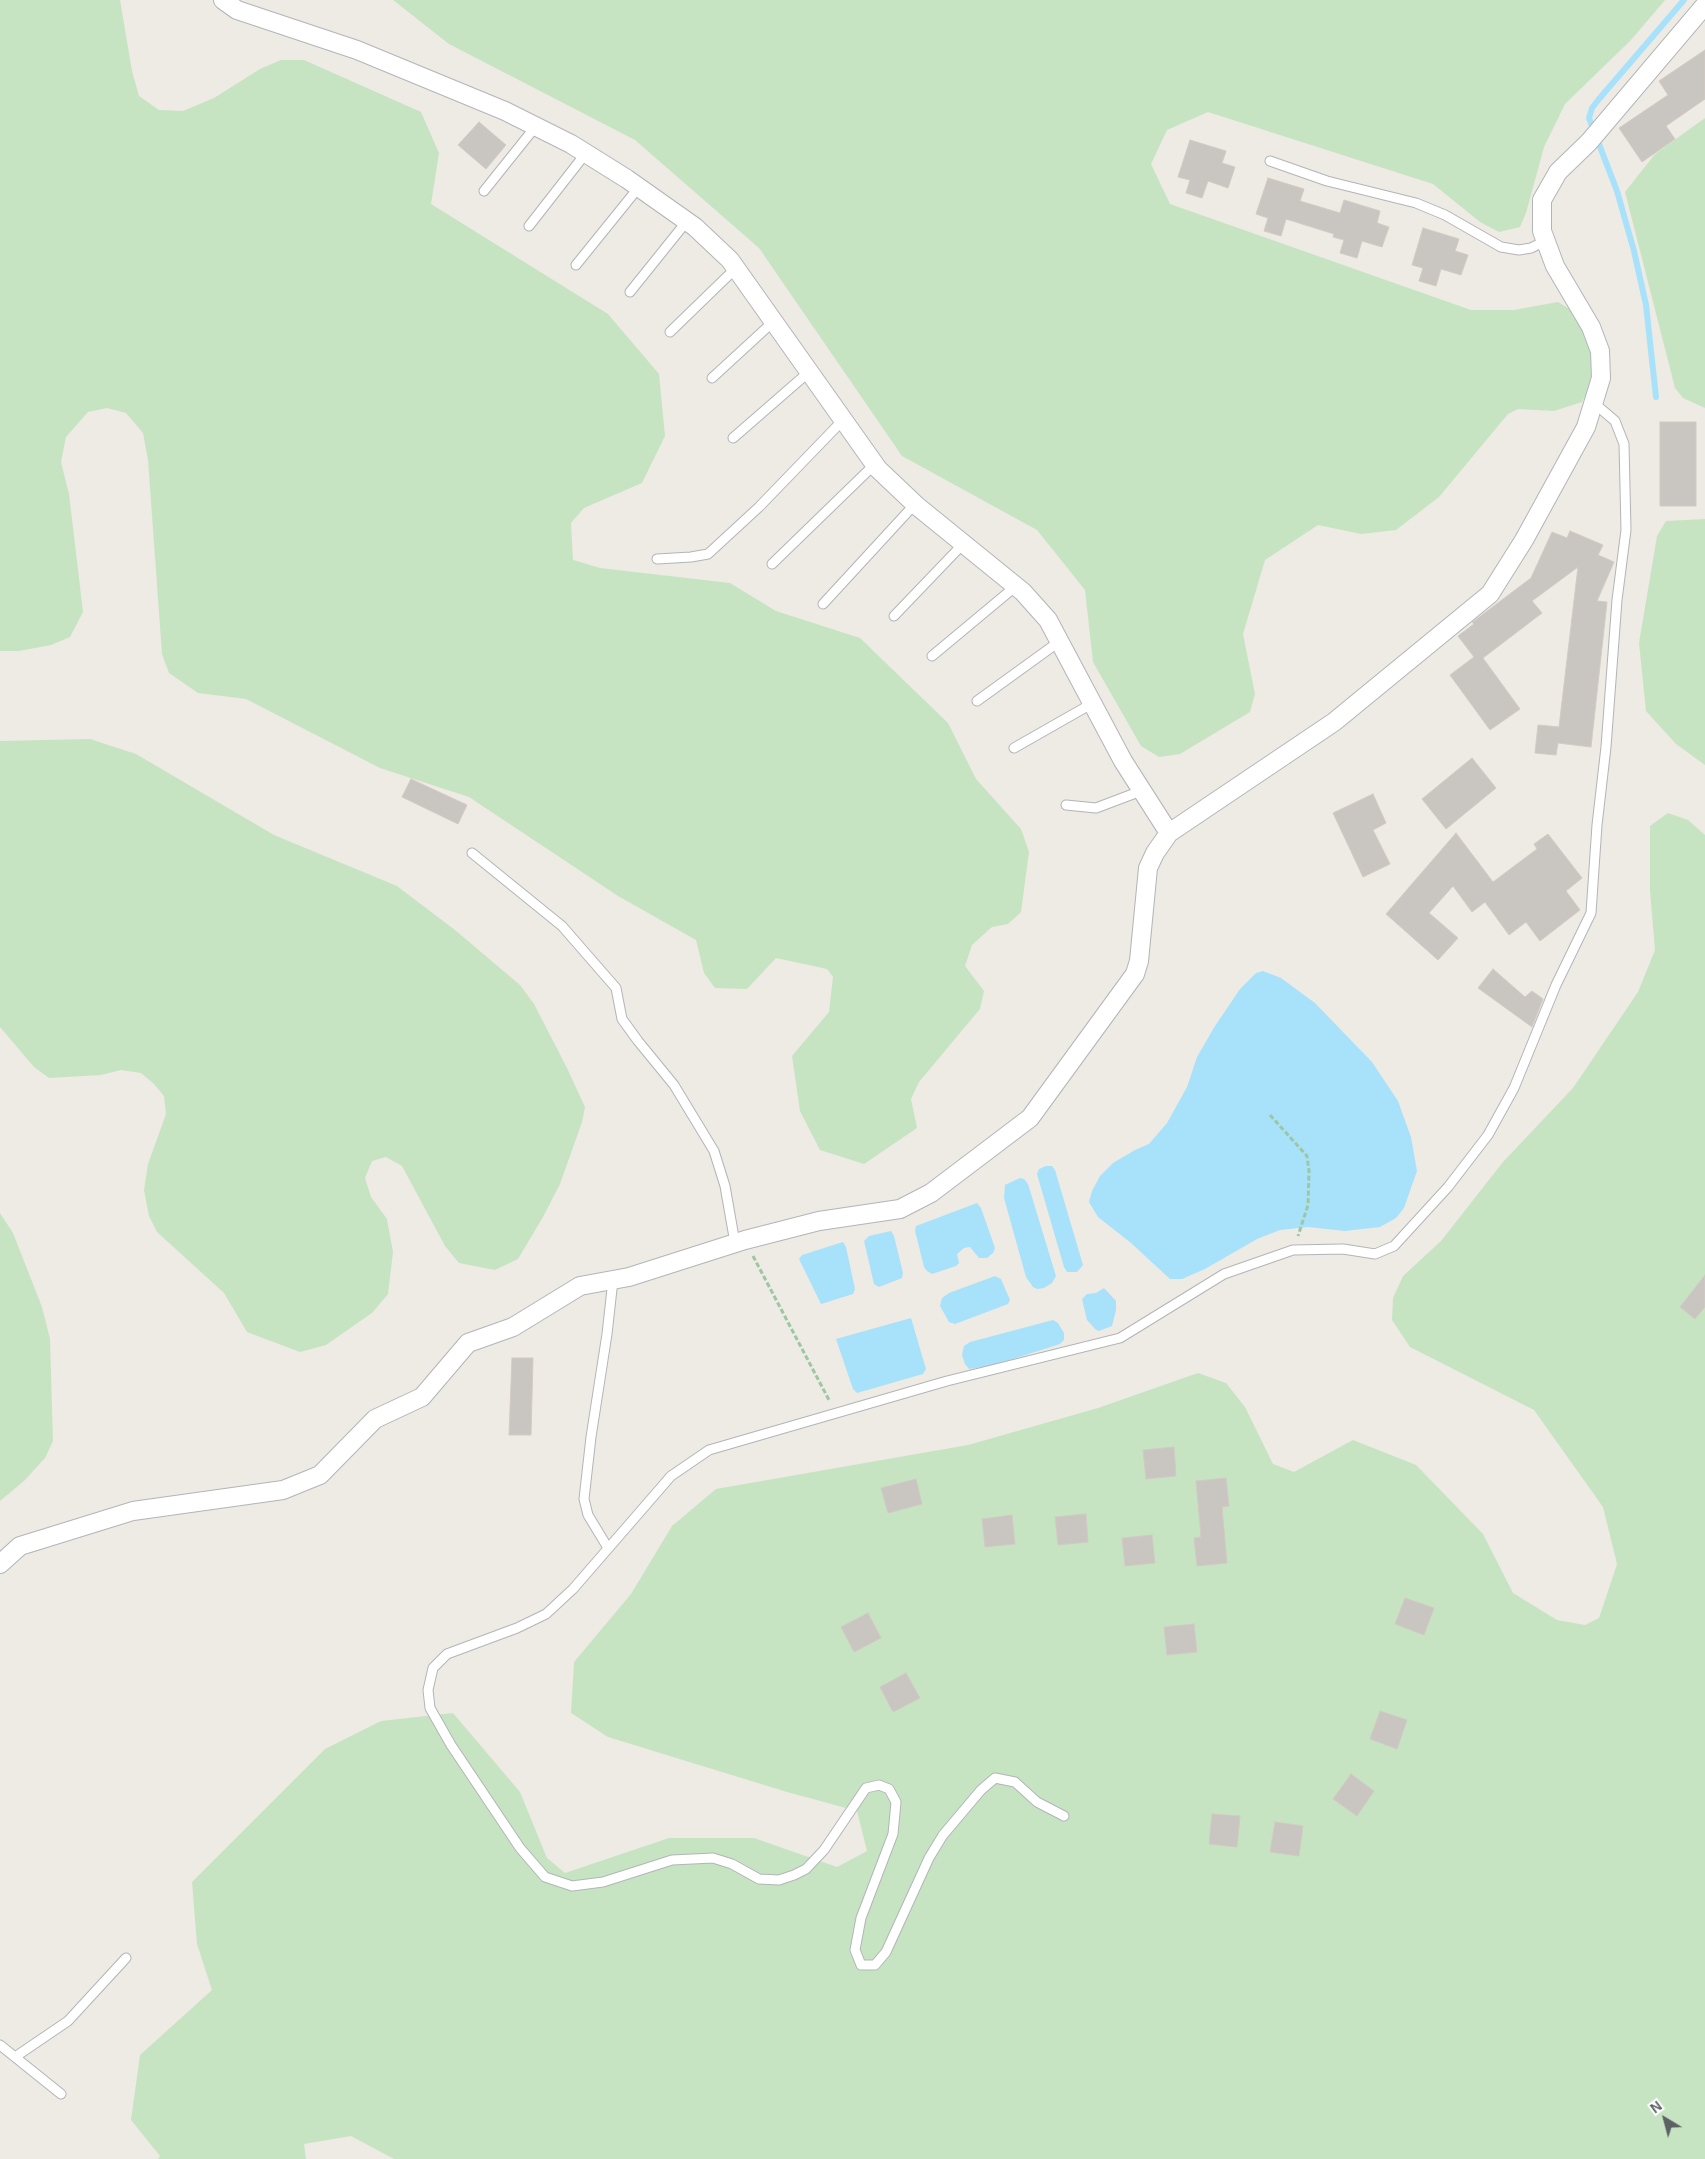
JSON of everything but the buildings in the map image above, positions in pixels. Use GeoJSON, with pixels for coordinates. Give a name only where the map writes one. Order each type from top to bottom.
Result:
{"type":"FeatureCollection","features":[{"type":"Feature","properties":{"kind":"street"},"geometry":{"type":"LineString","coordinates":[[224,0],[237,10],[357,50],[505,111],[586,153],[687,221],[730,260],[875,464],[915,504],[1016,586],[1048,620],[1141,791],[1169,833]]}},
{"type":"Feature","properties":{"kind":"street"},"geometry":{"type":"LineString","coordinates":[[0,1564],[20,1546],[133,1511],[282,1490],[320,1475],[375,1420],[422,1397],[468,1343],[513,1327],[580,1286],[629,1277],[740,1242],[819,1222],[900,1209],[931,1193],[1030,1118],[1135,974],[1139,961],[1148,868],[1155,852],[1169,833],[1334,722],[1490,594],[1524,540],[1586,427],[1601,378],[1600,351],[1591,327],[1555,266],[1545,241],[1542,231],[1542,200],[1558,172],[1589,142],[1705,5]]}},
{"type":"Feature","properties":{"kind":"lane"},"geometry":{"type":"LineString","coordinates":[[484,191],[536,126]]}},
{"type":"Feature","properties":{"kind":"lane"},"geometry":{"type":"LineString","coordinates":[[528,226],[586,153]]}},
{"type":"Feature","properties":{"kind":"lane"},"geometry":{"type":"LineString","coordinates":[[1270,161],[1327,181],[1416,203],[1445,215],[1501,247],[1519,250],[1531,248],[1545,241]]}},
{"type":"Feature","properties":{"kind":"lane"},"geometry":{"type":"LineString","coordinates":[[576,265],[639,187]]}},
{"type":"Feature","properties":{"kind":"lane"},"geometry":{"type":"LineString","coordinates":[[630,292],[687,221]]}},
{"type":"Feature","properties":{"kind":"lane"},"geometry":{"type":"LineString","coordinates":[[670,332],[736,268]]}},
{"type":"Feature","properties":{"kind":"lane"},"geometry":{"type":"LineString","coordinates":[[712,378],[774,321]]}},
{"type":"Feature","properties":{"kind":"lane"},"geometry":{"type":"LineString","coordinates":[[733,438],[810,371]]}},
{"type":"Feature","properties":{"kind":"lane"},"geometry":{"type":"LineString","coordinates":[[1064,1816],[1037,1802],[1014,1782],[995,1778],[981,1790],[943,1835],[929,1858],[886,1952],[875,1965],[861,1965],[855,1950],[861,1918],[893,1834],[896,1802],[889,1789],[878,1785],[866,1788],[824,1850],[806,1869],[779,1880],[759,1878],[732,1864],[712,1858],[672,1860],[603,1882],[572,1886],[545,1877],[520,1848],[451,1745],[430,1708],[428,1690],[433,1668],[447,1654],[517,1628],[546,1614],[573,1588],[671,1476],[708,1450],[947,1381],[1120,1338],[1224,1274],[1293,1250],[1343,1248],[1375,1254],[1394,1246],[1448,1187],[1488,1135],[1514,1088],[1556,986],[1591,913],[1597,825],[1626,530],[1624,444],[1615,421],[1594,403]]}},
{"type":"Feature","properties":{"kind":"lane"},"geometry":{"type":"LineString","coordinates":[[657,559],[708,554],[759,507],[844,419]]}},
{"type":"Feature","properties":{"kind":"lane"},"geometry":{"type":"LineString","coordinates":[[772,564],[875,464]]}},
{"type":"Feature","properties":{"kind":"lane"},"geometry":{"type":"LineString","coordinates":[[823,604],[915,504]]}},
{"type":"Feature","properties":{"kind":"lane"},"geometry":{"type":"LineString","coordinates":[[894,616],[964,544]]}},
{"type":"Feature","properties":{"kind":"lane"},"geometry":{"type":"LineString","coordinates":[[932,656],[1016,586]]}},
{"type":"Feature","properties":{"kind":"lane"},"geometry":{"type":"LineString","coordinates":[[977,701],[1060,641]]}},
{"type":"Feature","properties":{"kind":"lane"},"geometry":{"type":"LineString","coordinates":[[1014,748],[1093,703]]}},
{"type":"Feature","properties":{"kind":"lane"},"geometry":{"type":"LineString","coordinates":[[1066,805],[1096,808],[1141,791]]}},
{"type":"Feature","properties":{"kind":"lane"},"geometry":{"type":"LineString","coordinates":[[472,853],[562,926],[616,988],[622,1018],[638,1042],[674,1085],[714,1151],[740,1242]]}},
{"type":"Feature","properties":{"kind":"lane"},"geometry":{"type":"LineString","coordinates":[[608,1548],[588,1515],[584,1499],[613,1280]]}},
{"type":"Feature","properties":{"kind":"lane"},"geometry":{"type":"LineString","coordinates":[[15,2057],[68,2021],[126,1958]]}},
{"type":"Feature","properties":{"kind":"lane"},"geometry":{"type":"LineString","coordinates":[[0,2045],[61,2094]]}},
{"type":"Feature","properties":{"kind":"path"},"geometry":{"type":"LineString","coordinates":[[1270,1115],[1307,1156],[1309,1171],[1308,1205],[1293,1250]]}},
{"type":"Feature","properties":{"kind":"path"},"geometry":{"type":"LineString","coordinates":[[740,1242],[837,1414]]}},
{"type":"Feature","properties":{"kind":"green space"},"geometry":{"type":"Polygon","coordinates":[[[0,0],[120,0],[132,71],[139,96],[159,110],[183,111],[214,98],[260,69],[281,60],[304,60],[421,112],[439,153],[431,204],[608,314],[659,374],[665,436],[642,483],[584,508],[571,523],[573,560],[600,568],[730,583],[776,611],[860,638],[948,723],[976,779],[1021,829],[1029,852],[1021,912],[1008,924],[992,927],[972,945],[965,966],[984,991],[980,1009],[919,1082],[911,1099],[917,1128],[864,1164],[820,1150],[800,1111],[792,1056],[829,1012],[833,977],[827,969],[776,958],[747,989],[715,988],[704,973],[696,940],[618,896],[469,797],[380,768],[246,699],[198,693],[169,673],[162,654],[148,460],[143,433],[126,413],[107,408],[88,412],[66,437],[61,462],[69,494],[83,612],[70,637],[51,645],[19,651],[0,651],[0,0]]]}},
{"type":"Feature","properties":{"kind":"green space"},"geometry":{"type":"Polygon","coordinates":[[[393,0],[1665,0],[1631,40],[1565,104],[1544,147],[1526,213],[1520,227],[1499,232],[1480,222],[1433,184],[1208,112],[1167,130],[1151,164],[1170,204],[1471,310],[1514,310],[1558,302],[1573,311],[1589,328],[1595,378],[1582,402],[1554,411],[1518,409],[1508,414],[1439,497],[1396,530],[1361,534],[1318,525],[1265,560],[1243,634],[1255,694],[1250,712],[1180,754],[1159,757],[1141,746],[1093,662],[1085,590],[1037,530],[902,456],[759,248],[635,140],[449,44],[393,0]]]}},
{"type":"Feature","properties":{"kind":"green space"},"geometry":{"type":"Polygon","coordinates":[[[1705,118],[1705,408],[1683,398],[1675,388],[1625,192],[1655,154],[1705,118]]]}},
{"type":"Feature","properties":{"kind":"green space"},"geometry":{"type":"Polygon","coordinates":[[[1705,519],[1705,765],[1676,744],[1646,711],[1639,643],[1657,536],[1666,521],[1705,519]]]}},
{"type":"Feature","properties":{"kind":"green space"},"geometry":{"type":"Polygon","coordinates":[[[90,739],[136,754],[274,835],[397,886],[455,930],[520,985],[534,1004],[585,1107],[582,1122],[560,1184],[518,1259],[495,1270],[459,1263],[445,1246],[402,1166],[386,1157],[372,1161],[365,1178],[371,1197],[387,1219],[393,1252],[388,1294],[372,1313],[326,1345],[300,1352],[247,1332],[224,1293],[157,1232],[149,1216],[144,1190],[148,1164],[166,1114],[164,1096],[141,1073],[121,1070],[101,1075],[49,1078],[34,1067],[0,1027],[0,741],[90,739]]]}},
{"type":"Feature","properties":{"kind":"green space"},"geometry":{"type":"Polygon","coordinates":[[[1668,813],[1688,820],[1705,835],[1705,2159],[394,2159],[351,2136],[304,2144],[306,2159],[158,2159],[160,2156],[131,2120],[140,2055],[212,1990],[197,1944],[192,1882],[325,1749],[381,1721],[453,1713],[520,1792],[547,1858],[565,1873],[669,1838],[754,1838],[837,1867],[867,1851],[857,1811],[787,1792],[608,1737],[571,1713],[574,1662],[631,1594],[672,1526],[716,1489],[968,1445],[1098,1408],[1198,1373],[1226,1383],[1245,1407],[1273,1464],[1294,1472],[1353,1440],[1416,1465],[1483,1534],[1513,1593],[1557,1620],[1585,1625],[1599,1618],[1617,1564],[1603,1507],[1534,1410],[1410,1347],[1392,1320],[1393,1298],[1403,1276],[1441,1241],[1503,1162],[1573,1088],[1638,992],[1655,950],[1650,891],[1650,826],[1668,813]]]}},
{"type":"Feature","properties":{"kind":"green space"},"geometry":{"type":"Polygon","coordinates":[[[0,1213],[13,1233],[42,1307],[50,1339],[53,1441],[45,1458],[25,1480],[0,1501],[0,1213]]]}},
{"type":"Feature","properties":{"kind":"water"},"geometry":{"type":"Polygon","coordinates":[[[1263,971],[1281,978],[1315,1003],[1372,1062],[1398,1101],[1411,1137],[1417,1171],[1404,1208],[1396,1218],[1380,1227],[1345,1231],[1308,1227],[1280,1230],[1257,1239],[1205,1269],[1182,1279],[1170,1279],[1131,1243],[1098,1217],[1089,1202],[1092,1191],[1100,1176],[1113,1163],[1149,1144],[1167,1123],[1187,1087],[1197,1057],[1215,1026],[1240,989],[1256,973],[1263,971]]]}},
{"type":"Feature","properties":{"kind":"water"},"geometry":{"type":"Polygon","coordinates":[[[1052,1166],[1055,1170],[1083,1265],[1077,1272],[1067,1272],[1064,1267],[1037,1174],[1039,1169],[1052,1166]]]}},
{"type":"Feature","properties":{"kind":"water"},"geometry":{"type":"Polygon","coordinates":[[[1020,1178],[1024,1179],[1028,1184],[1056,1276],[1052,1283],[1044,1288],[1037,1289],[1033,1287],[1026,1277],[1004,1198],[1005,1185],[1020,1178]]]}},
{"type":"Feature","properties":{"kind":"water"},"geometry":{"type":"Polygon","coordinates":[[[977,1203],[981,1208],[995,1248],[993,1253],[987,1258],[979,1258],[970,1247],[964,1248],[957,1254],[959,1263],[956,1266],[932,1274],[927,1271],[924,1267],[915,1231],[916,1226],[977,1203]]]}},
{"type":"Feature","properties":{"kind":"water"},"geometry":{"type":"Polygon","coordinates":[[[891,1231],[894,1236],[903,1273],[902,1278],[879,1287],[874,1284],[864,1241],[869,1236],[891,1231]]]}},
{"type":"Feature","properties":{"kind":"water"},"geometry":{"type":"Polygon","coordinates":[[[843,1242],[846,1247],[855,1289],[853,1294],[821,1304],[799,1259],[802,1255],[843,1242]]]}},
{"type":"Feature","properties":{"kind":"water"},"geometry":{"type":"Polygon","coordinates":[[[995,1276],[1001,1279],[1010,1300],[1008,1304],[955,1324],[949,1322],[940,1306],[942,1298],[949,1293],[995,1276]]]}},
{"type":"Feature","properties":{"kind":"water"},"geometry":{"type":"Polygon","coordinates":[[[1104,1288],[1116,1301],[1116,1310],[1112,1326],[1099,1331],[1087,1320],[1082,1299],[1087,1294],[1096,1293],[1104,1288]]]}},
{"type":"Feature","properties":{"kind":"water"},"geometry":{"type":"Polygon","coordinates":[[[911,1318],[926,1369],[923,1374],[857,1393],[853,1389],[836,1339],[911,1318]]]}},
{"type":"Feature","properties":{"kind":"water"},"geometry":{"type":"Polygon","coordinates":[[[1053,1320],[1058,1323],[1064,1333],[1064,1340],[1060,1344],[991,1366],[969,1369],[965,1364],[962,1355],[964,1346],[970,1342],[1053,1320]]]}},
{"type":"Feature","properties":{"kind":"waterway"},"geometry":{"type":"LineString","coordinates":[[1656,397],[1646,305],[1634,251],[1617,191],[1589,118],[1592,108],[1599,99],[1684,0]]}}]}
